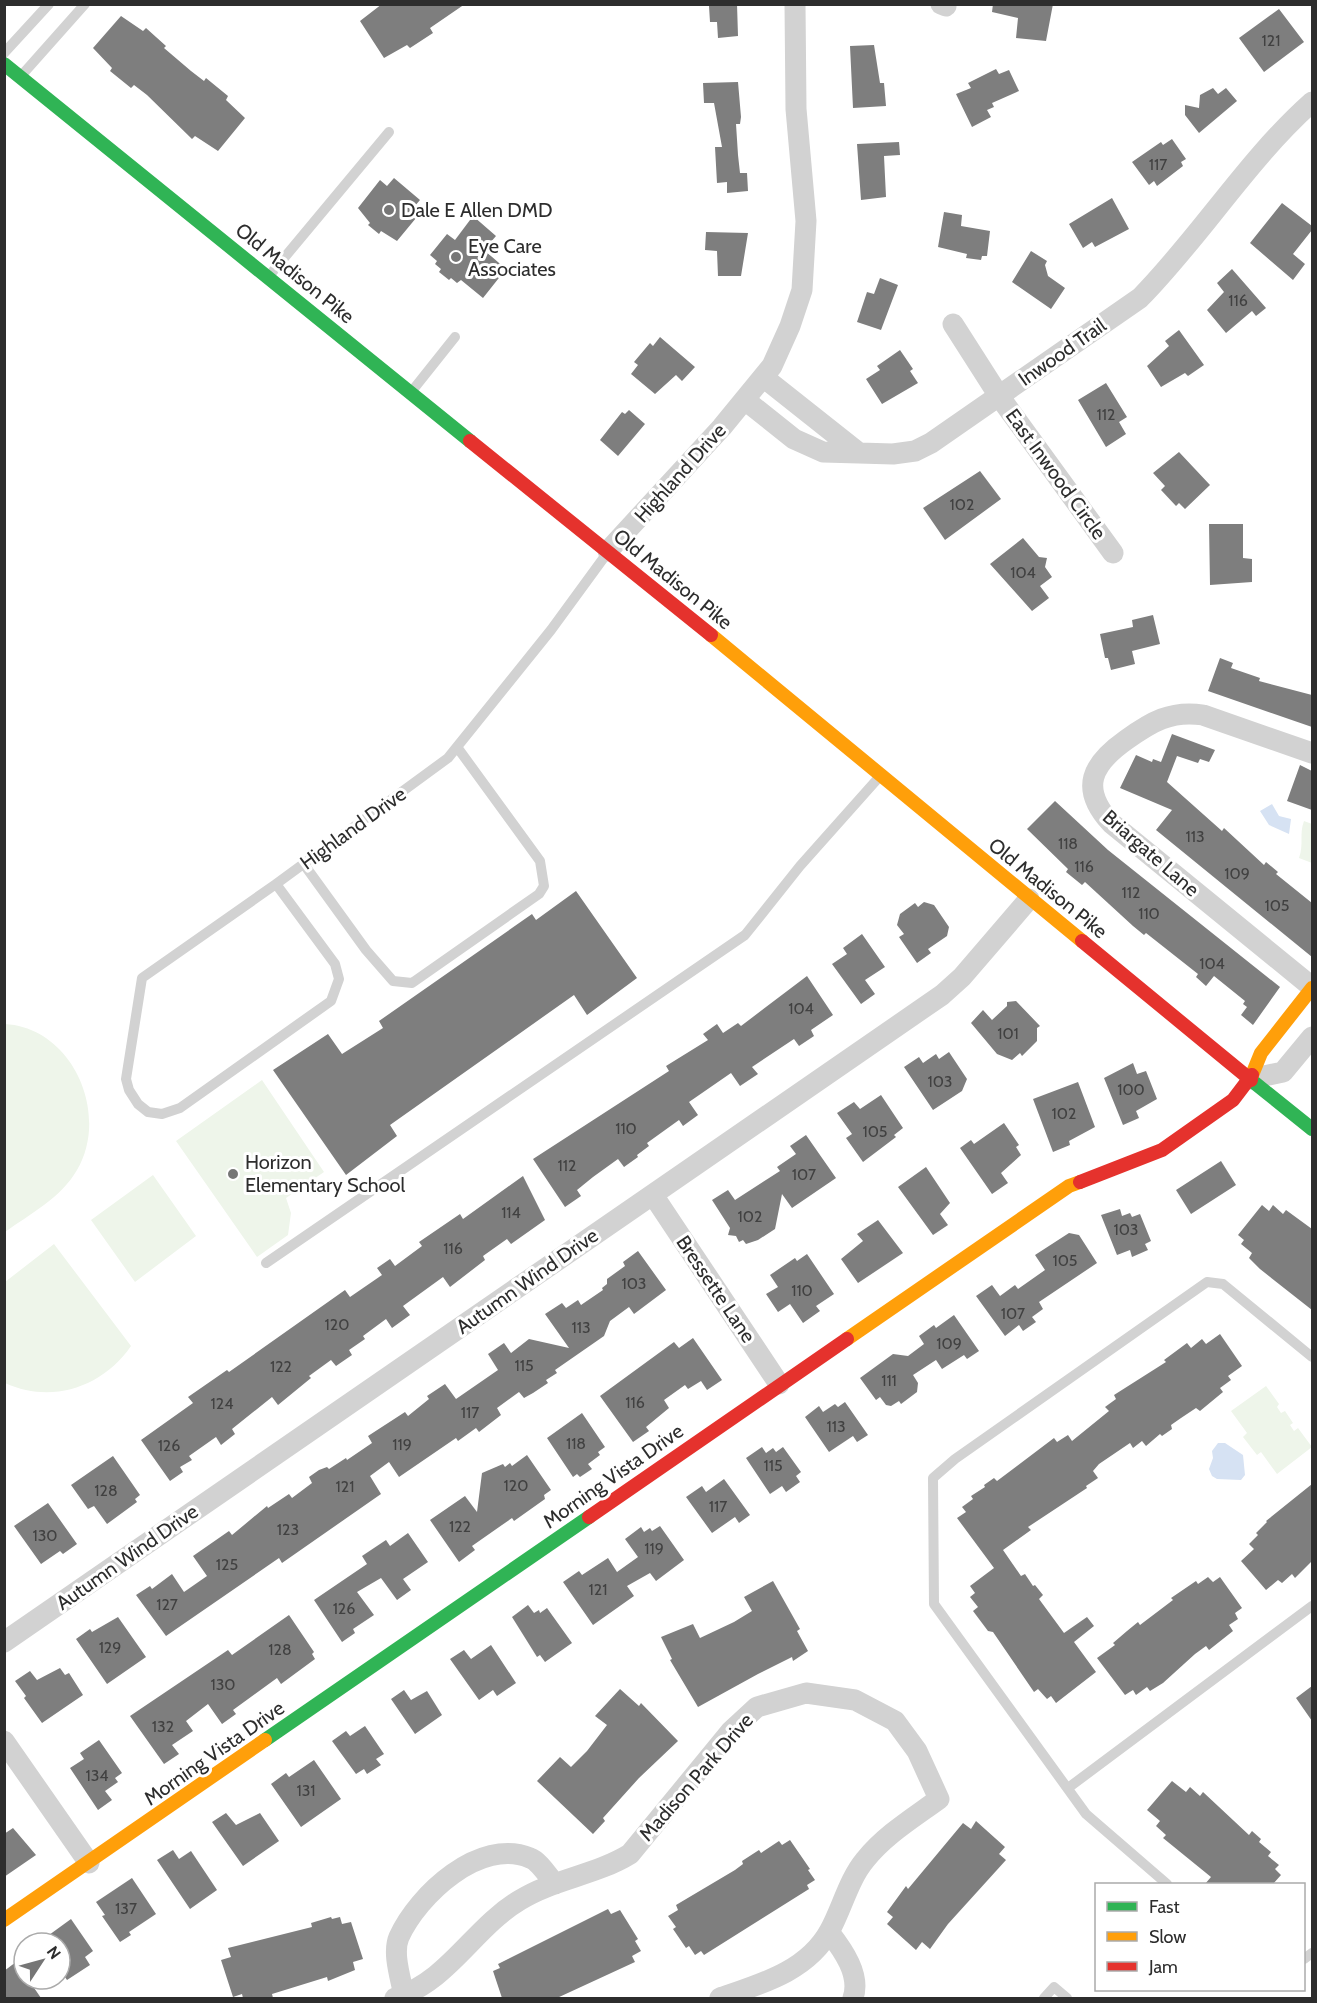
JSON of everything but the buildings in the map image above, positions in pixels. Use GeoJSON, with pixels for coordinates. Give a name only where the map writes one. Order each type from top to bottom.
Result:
{"type":"FeatureCollection","features":[{"type":"Feature","properties":{"kind":"main road","name":"Old Madison Pike"},"geometry":{"type":"LineString","coordinates":[[4,64],[608,552],[1312,1129]]}},
{"type":"Feature","properties":{"kind":"main road","name":"Morning Vista Drive"},"geometry":{"type":"LineString","coordinates":[[4,1920],[1069,1186],[1162,1150],[1233,1100],[1250,1079],[1261,1053],[1312,987]]}},
{"type":"Feature","properties":{"kind":"street","name":"Highland Drive"},"geometry":{"type":"LineString","coordinates":[[608,552],[772,366],[790,326],[802,290],[806,221],[796,109],[795,4]]}},
{"type":"Feature","properties":{"kind":"street","name":"Inwood Trail"},"geometry":{"type":"LineString","coordinates":[[744,400],[794,439],[823,452],[893,454],[915,451],[931,443],[1140,298],[1167,270],[1281,130],[1312,102]]}},
{"type":"Feature","properties":{"kind":"street","name":"East Inwood Circle"},"geometry":{"type":"LineString","coordinates":[[953,324],[999,396],[1113,553]]}},
{"type":"Feature","properties":{"kind":"street"},"geometry":{"type":"LineString","coordinates":[[763,377],[859,453]]}},
{"type":"Feature","properties":{"kind":"street","name":"Briargate Lane"},"geometry":{"type":"LineString","coordinates":[[1312,753],[1203,715],[1185,712],[1163,717],[1146,725],[1108,752],[1093,775],[1092,787],[1099,807],[1111,823],[1312,987]]}},
{"type":"Feature","properties":{"kind":"street","name":"Autumn Wind Drive"},"geometry":{"type":"LineString","coordinates":[[4,1642],[942,995],[962,977],[1029,898]]}},
{"type":"Feature","properties":{"kind":"street"},"geometry":{"type":"LineString","coordinates":[[1250,1079],[1283,1072],[1312,1036]]}},
{"type":"Feature","properties":{"kind":"street","name":"Bressette Lane"},"geometry":{"type":"LineString","coordinates":[[653,1195],[779,1384]]}},
{"type":"Feature","properties":{"kind":"street","name":"Madison Park Drive"},"geometry":{"type":"LineString","coordinates":[[555,1884],[532,1858],[511,1853],[480,1858],[455,1871],[427,1897],[398,1938],[399,1997],[439,1974],[491,1921],[520,1899],[613,1864],[630,1854],[731,1731],[757,1707],[806,1693],[855,1700],[895,1721],[918,1751],[939,1799],[888,1836],[863,1862],[829,1932],[809,1957],[776,1978],[720,1998]]}},
{"type":"Feature","properties":{"kind":"street"},"geometry":{"type":"LineString","coordinates":[[4,1741],[89,1863]]}},
{"type":"Feature","properties":{"kind":"street"},"geometry":{"type":"LineString","coordinates":[[829,1932],[848,1957],[854,1998]]}},
{"type":"Feature","properties":{"kind":"lane"},"geometry":{"type":"LineString","coordinates":[[4,54],[49,4]]}},
{"type":"Feature","properties":{"kind":"lane"},"geometry":{"type":"LineString","coordinates":[[21,77],[85,4]]}},
{"type":"Feature","properties":{"kind":"lane"},"geometry":{"type":"LineString","coordinates":[[269,276],[389,132]]}},
{"type":"Feature","properties":{"kind":"lane"},"geometry":{"type":"LineString","coordinates":[[411,392],[455,337]]}},
{"type":"Feature","properties":{"kind":"lane","name":"Highland Drive"},"geometry":{"type":"LineString","coordinates":[[276,884],[335,964],[339,979],[331,1001],[180,1108],[162,1114],[148,1112],[138,1104],[126,1079],[142,978],[276,884],[448,758],[551,630],[608,552]]}},
{"type":"Feature","properties":{"kind":"lane"},"geometry":{"type":"LineString","coordinates":[[303,863],[366,950],[393,981],[412,983],[539,894],[544,886],[540,861],[457,747]]}},
{"type":"Feature","properties":{"kind":"lane"},"geometry":{"type":"LineString","coordinates":[[266,1263],[745,935],[800,866],[881,775]]}},
{"type":"Feature","properties":{"kind":"lane"},"geometry":{"type":"LineString","coordinates":[[1166,1883],[1086,1814],[934,1604],[933,1478],[955,1459],[1207,1282],[1223,1284],[1312,1357]]}},
{"type":"Feature","properties":{"kind":"lane"},"geometry":{"type":"LineString","coordinates":[[1068,1788],[1312,1606]]}},
{"type":"Feature","properties":{"kind":"lane"},"geometry":{"type":"LineString","coordinates":[[1044,1998],[1054,1987],[1067,1998]]}},
{"type":"Feature","properties":{"kind":"shaded area"},"geometry":{"type":"Polygon","coordinates":[[[1304,821],[1312,824],[1312,863],[1299,858],[1304,821]]]}},
{"type":"Feature","properties":{"kind":"shaded area"},"geometry":{"type":"Polygon","coordinates":[[[5,1024],[29,1029],[50,1041],[66,1057],[79,1078],[87,1100],[89,1124],[86,1148],[77,1170],[63,1189],[5,1232],[5,1024]]]}},
{"type":"Feature","properties":{"kind":"shaded area"},"geometry":{"type":"Polygon","coordinates":[[[262,1080],[324,1172],[286,1198],[291,1213],[288,1235],[257,1257],[176,1141],[262,1080]]]}},
{"type":"Feature","properties":{"kind":"shaded area"},"geometry":{"type":"Polygon","coordinates":[[[153,1175],[196,1236],[135,1282],[91,1220],[153,1175]]]}},
{"type":"Feature","properties":{"kind":"shaded area"},"geometry":{"type":"Polygon","coordinates":[[[54,1244],[131,1346],[119,1361],[91,1382],[57,1392],[40,1392],[5,1383],[5,1282],[54,1244]]]}},
{"type":"Feature","properties":{"kind":"shaded area"},"geometry":{"type":"Polygon","coordinates":[[[1266,1386],[1279,1404],[1277,1407],[1281,1413],[1285,1411],[1293,1423],[1290,1425],[1294,1431],[1298,1428],[1312,1447],[1277,1474],[1261,1452],[1257,1455],[1243,1437],[1247,1433],[1231,1411],[1266,1386]]]}},
{"type":"Feature","properties":{"kind":"water"},"geometry":{"type":"Polygon","coordinates":[[[1272,804],[1279,816],[1291,819],[1289,834],[1269,825],[1260,811],[1272,804]]]}},
{"type":"Feature","properties":{"kind":"water"},"geometry":{"type":"Polygon","coordinates":[[[1218,1443],[1225,1443],[1243,1455],[1245,1475],[1241,1480],[1217,1479],[1212,1476],[1209,1469],[1213,1458],[1212,1451],[1218,1443]]]}},
{"type":"Feature","properties":{"kind":"traffic: fast"},"geometry":{"type":"LineString","coordinates":[[4,64],[470,441]]}},
{"type":"Feature","properties":{"kind":"traffic: fast"},"geometry":{"type":"LineString","coordinates":[[1251,1080],[1312,1129]]}},
{"type":"Feature","properties":{"kind":"traffic: fast"},"geometry":{"type":"LineString","coordinates":[[265,1740],[589,1517]]}},
{"type":"Feature","properties":{"kind":"traffic: slow"},"geometry":{"type":"LineString","coordinates":[[711,635],[1082,941]]}},
{"type":"Feature","properties":{"kind":"traffic: slow"},"geometry":{"type":"LineString","coordinates":[[1252,1075],[1261,1053],[1312,988]]}},
{"type":"Feature","properties":{"kind":"traffic: slow"},"geometry":{"type":"LineString","coordinates":[[847,1339],[1069,1186],[1080,1182]]}},
{"type":"Feature","properties":{"kind":"traffic: slow"},"geometry":{"type":"LineString","coordinates":[[4,1920],[265,1740]]}},
{"type":"Feature","properties":{"kind":"traffic: jam"},"geometry":{"type":"LineString","coordinates":[[470,441],[711,635]]}},
{"type":"Feature","properties":{"kind":"traffic: jam"},"geometry":{"type":"LineString","coordinates":[[1082,941],[1251,1080]]}},
{"type":"Feature","properties":{"kind":"traffic: jam"},"geometry":{"type":"LineString","coordinates":[[1080,1182],[1162,1150],[1233,1100],[1252,1075]]}},
{"type":"Feature","properties":{"kind":"traffic: jam"},"geometry":{"type":"LineString","coordinates":[[589,1517],[847,1339]]}},
{"type":"Feature","properties":{"kind":"place","name":"Dale E Allen DMD"},"geometry":{"type":"Point","coordinates":[389,210]}},
{"type":"Feature","properties":{"kind":"place","name":"Eye Care Associates"},"geometry":{"type":"Point","coordinates":[456,257]}},
{"type":"Feature","properties":{"kind":"place","name":"Horizon Elementary School"},"geometry":{"type":"Point","coordinates":[233,1174]}}]}
